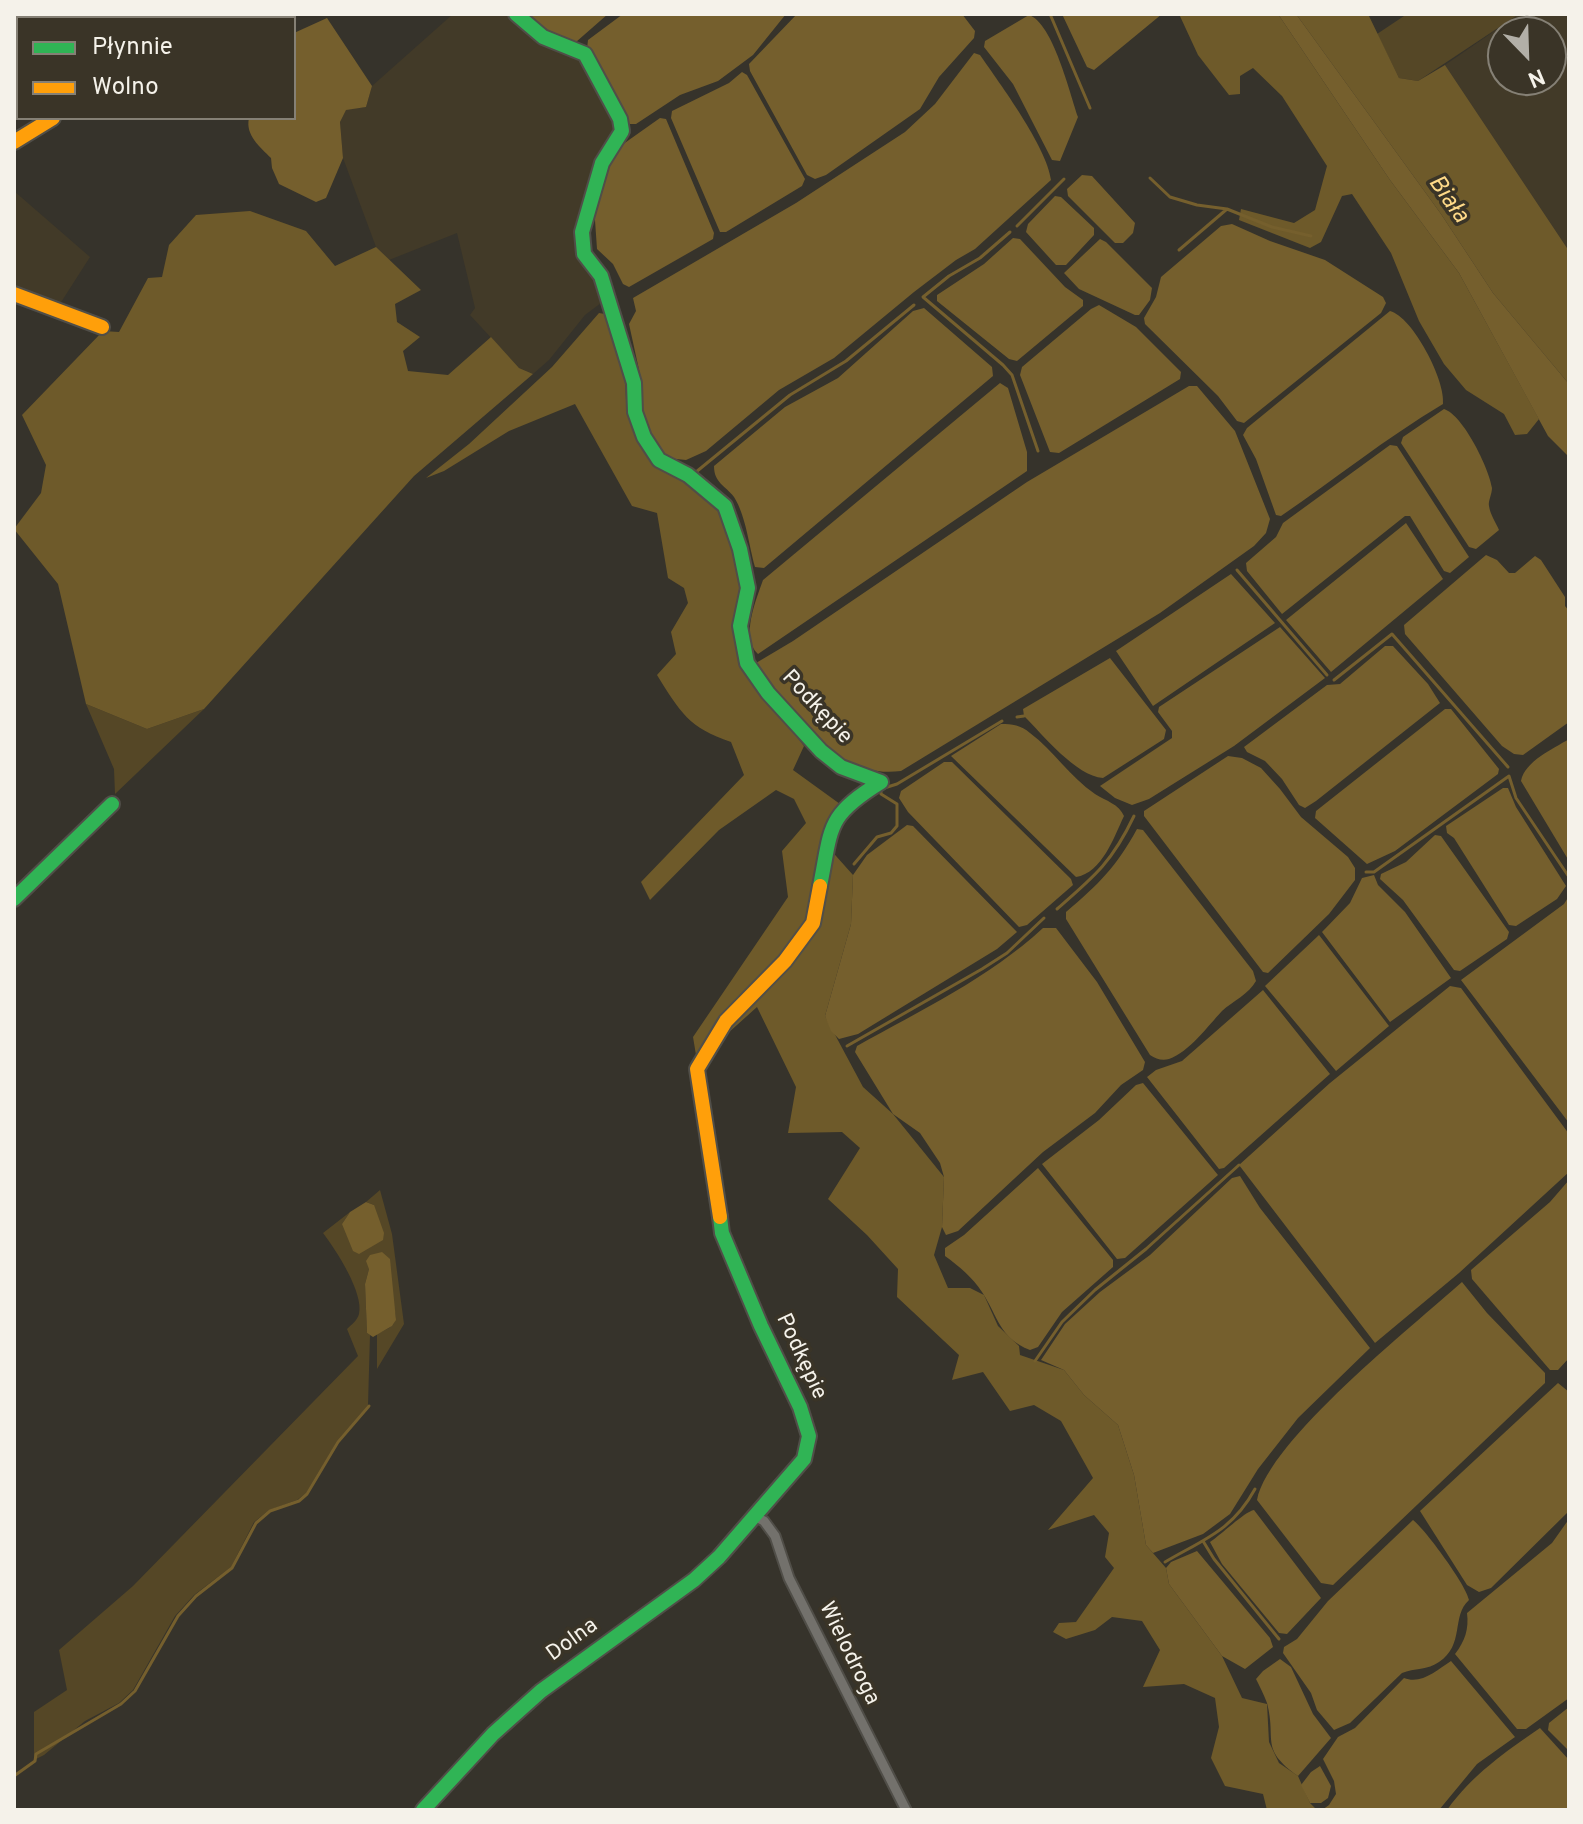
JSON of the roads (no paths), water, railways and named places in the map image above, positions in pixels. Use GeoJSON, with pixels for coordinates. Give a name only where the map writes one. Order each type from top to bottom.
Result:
{"type":"FeatureCollection","features":[{"type":"Feature","properties":{"kind":"street","name":"Podkępie"},"geometry":{"type":"LineString","coordinates":[[516,14],[526,27],[555,43],[578,48],[585,54],[620,119],[622,131],[602,163],[582,232],[584,254],[601,276],[634,383],[635,412],[644,437],[659,460],[688,475],[725,506],[740,549],[748,588],[740,626],[747,663],[768,693],[821,751],[841,767],[881,782],[850,801],[833,822],[813,923],[785,961],[726,1021],[697,1069],[722,1233],[761,1326],[800,1407],[809,1436],[804,1459],[756,1517]]}},
{"type":"Feature","properties":{"kind":"street"},"geometry":{"type":"LineString","coordinates":[[14,142],[50,120]]}},
{"type":"Feature","properties":{"kind":"street"},"geometry":{"type":"LineString","coordinates":[[14,294],[102,327]]}},
{"type":"Feature","properties":{"kind":"street"},"geometry":{"type":"LineString","coordinates":[[14,899],[112,804]]}},
{"type":"Feature","properties":{"kind":"street","name":"Dolna"},"geometry":{"type":"LineString","coordinates":[[423,1810],[502,1725],[541,1691],[694,1580],[756,1517]]}},
{"type":"Feature","properties":{"kind":"street","name":"Wielodroga"},"geometry":{"type":"LineString","coordinates":[[756,1517],[764,1521],[775,1536],[789,1578],[906,1810]]}},
{"type":"Feature","properties":{"kind":"waterway"},"geometry":{"type":"LineString","coordinates":[[1050,14],[1090,108]]}},
{"type":"Feature","properties":{"kind":"waterway"},"geometry":{"type":"LineString","coordinates":[[1150,178],[1170,197],[1227,209],[1179,250]]}},
{"type":"Feature","properties":{"kind":"waterway"},"geometry":{"type":"LineString","coordinates":[[1017,226],[1064,179]]}},
{"type":"Feature","properties":{"kind":"waterway"},"geometry":{"type":"LineString","coordinates":[[1227,209],[1272,227],[1311,236]]}},
{"type":"Feature","properties":{"kind":"waterway"},"geometry":{"type":"LineString","coordinates":[[1010,232],[980,258],[949,276],[923,297],[1012,375],[1038,451]]}},
{"type":"Feature","properties":{"kind":"waterway"},"geometry":{"type":"LineString","coordinates":[[696,472],[790,395],[846,361],[914,305]]}},
{"type":"Feature","properties":{"kind":"waterway"},"geometry":{"type":"LineString","coordinates":[[1237,570],[1327,675]]}},
{"type":"Feature","properties":{"kind":"waterway"},"geometry":{"type":"LineString","coordinates":[[1334,680],[1392,634],[1508,767]]}},
{"type":"Feature","properties":{"kind":"waterway"},"geometry":{"type":"LineString","coordinates":[[1017,717],[1024,716]]}},
{"type":"Feature","properties":{"kind":"waterway"},"geometry":{"type":"LineString","coordinates":[[854,864],[877,837],[891,833],[897,826],[897,804],[881,794],[881,789],[897,784],[1002,721]]}},
{"type":"Feature","properties":{"kind":"waterway"},"geometry":{"type":"LineString","coordinates":[[1366,872],[1374,872],[1509,776],[1516,798],[1569,877]]}},
{"type":"Feature","properties":{"kind":"waterway"},"geometry":{"type":"LineString","coordinates":[[1057,909],[1102,867],[1134,816]]}},
{"type":"Feature","properties":{"kind":"waterway"},"geometry":{"type":"LineString","coordinates":[[847,1046],[1007,953],[1044,918]]}},
{"type":"Feature","properties":{"kind":"waterway"},"geometry":{"type":"LineString","coordinates":[[1035,1361],[1062,1322],[1095,1290],[1146,1249],[1239,1165]]}},
{"type":"Feature","properties":{"kind":"waterway"},"geometry":{"type":"LineString","coordinates":[[14,1776],[35,1761],[36,1754],[121,1704],[135,1691],[178,1616],[196,1596],[232,1568],[256,1523],[270,1511],[299,1501],[307,1494],[338,1442],[369,1406]]}},
{"type":"Feature","properties":{"kind":"waterway"},"geometry":{"type":"LineString","coordinates":[[1165,1562],[1227,1524],[1255,1489]]}},
{"type":"Feature","properties":{"kind":"waterway"},"geometry":{"type":"LineString","coordinates":[[1203,1541],[1279,1639]]}},
{"type":"Feature","properties":{"kind":"water label","name":"Biała"},"geometry":{"type":"Point","coordinates":[1447,200]}}]}
